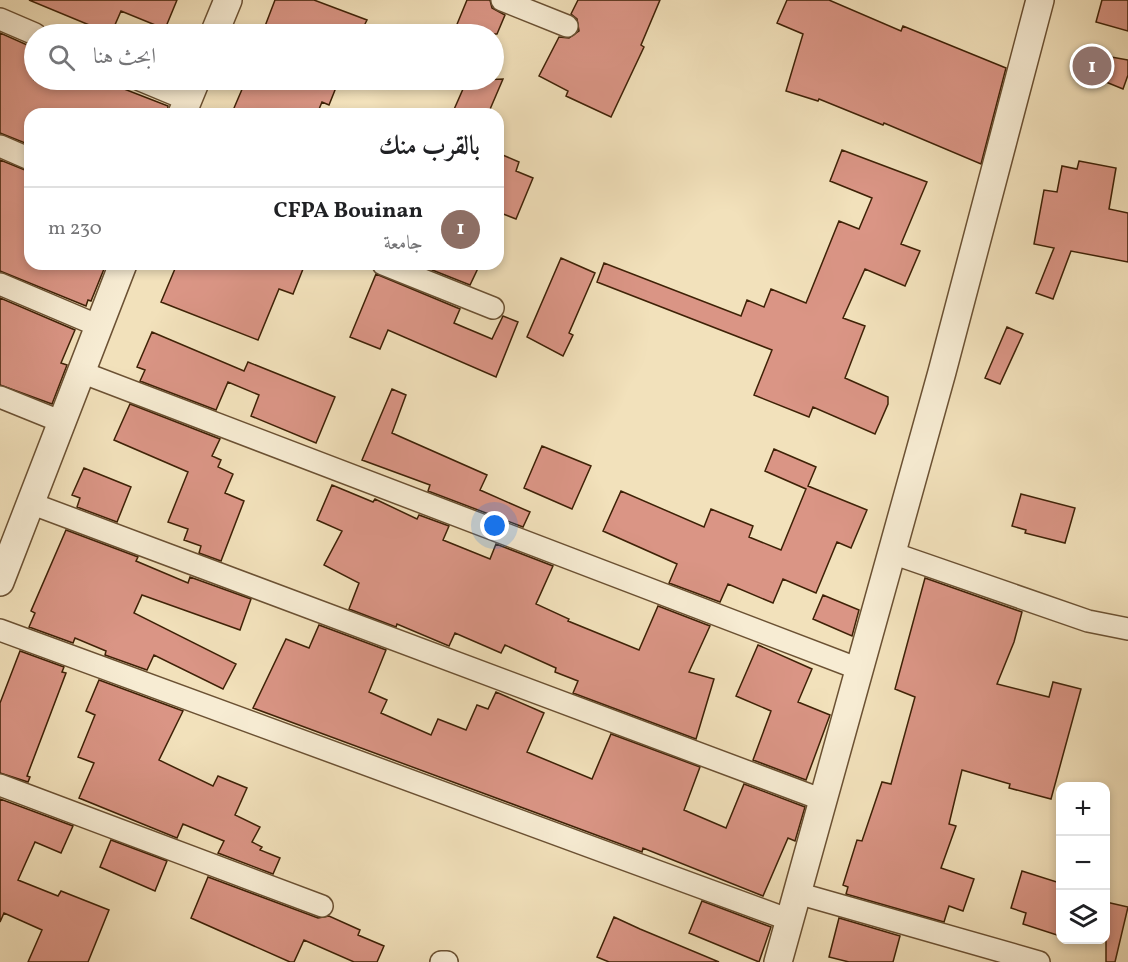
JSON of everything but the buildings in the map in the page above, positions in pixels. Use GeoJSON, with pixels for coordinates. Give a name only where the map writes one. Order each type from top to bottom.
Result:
{"type":"FeatureCollection","features":[{"type":"Feature","properties":{"kind":"street"},"geometry":{"type":"LineString","coordinates":[[218,24],[228,0]]}},
{"type":"Feature","properties":{"kind":"street"},"geometry":{"type":"LineString","coordinates":[[502,0],[567,27]]}},
{"type":"Feature","properties":{"kind":"street"},"geometry":{"type":"LineString","coordinates":[[778,962],[892,553],[1040,0]]}},
{"type":"Feature","properties":{"kind":"street"},"geometry":{"type":"LineString","coordinates":[[0,20],[24,30]]}},
{"type":"Feature","properties":{"kind":"street"},"geometry":{"type":"LineString","coordinates":[[167,90],[189,98]]}},
{"type":"Feature","properties":{"kind":"street"},"geometry":{"type":"LineString","coordinates":[[0,146],[24,156]]}},
{"type":"Feature","properties":{"kind":"street"},"geometry":{"type":"LineString","coordinates":[[0,582],[8,535],[30,503],[121,270]]}},
{"type":"Feature","properties":{"kind":"street"},"geometry":{"type":"LineString","coordinates":[[397,270],[493,308]]}},
{"type":"Feature","properties":{"kind":"street"},"geometry":{"type":"LineString","coordinates":[[0,284],[99,326]]}},
{"type":"Feature","properties":{"kind":"street"},"geometry":{"type":"LineString","coordinates":[[81,372],[859,669]]}},
{"type":"Feature","properties":{"kind":"street"},"geometry":{"type":"LineString","coordinates":[[0,397],[62,422]]}},
{"type":"Feature","properties":{"kind":"street"},"geometry":{"type":"LineString","coordinates":[[30,503],[823,800]]}},
{"type":"Feature","properties":{"kind":"street"},"geometry":{"type":"LineString","coordinates":[[892,553],[1088,621],[1128,629]]}},
{"type":"Feature","properties":{"kind":"street"},"geometry":{"type":"LineString","coordinates":[[0,630],[790,920]]}},
{"type":"Feature","properties":{"kind":"street"},"geometry":{"type":"LineString","coordinates":[[0,785],[322,906]]}},
{"type":"Feature","properties":{"kind":"street"},"geometry":{"type":"LineString","coordinates":[[797,893],[1039,962]]}},
{"type":"Feature","properties":{"kind":"street"},"geometry":{"type":"LineString","coordinates":[[441,962],[447,962]]}},
{"type":"Feature","properties":{"kind":"place","name":"CFPA Bouinan"},"geometry":{"type":"Point","coordinates":[1092,66]}}]}
